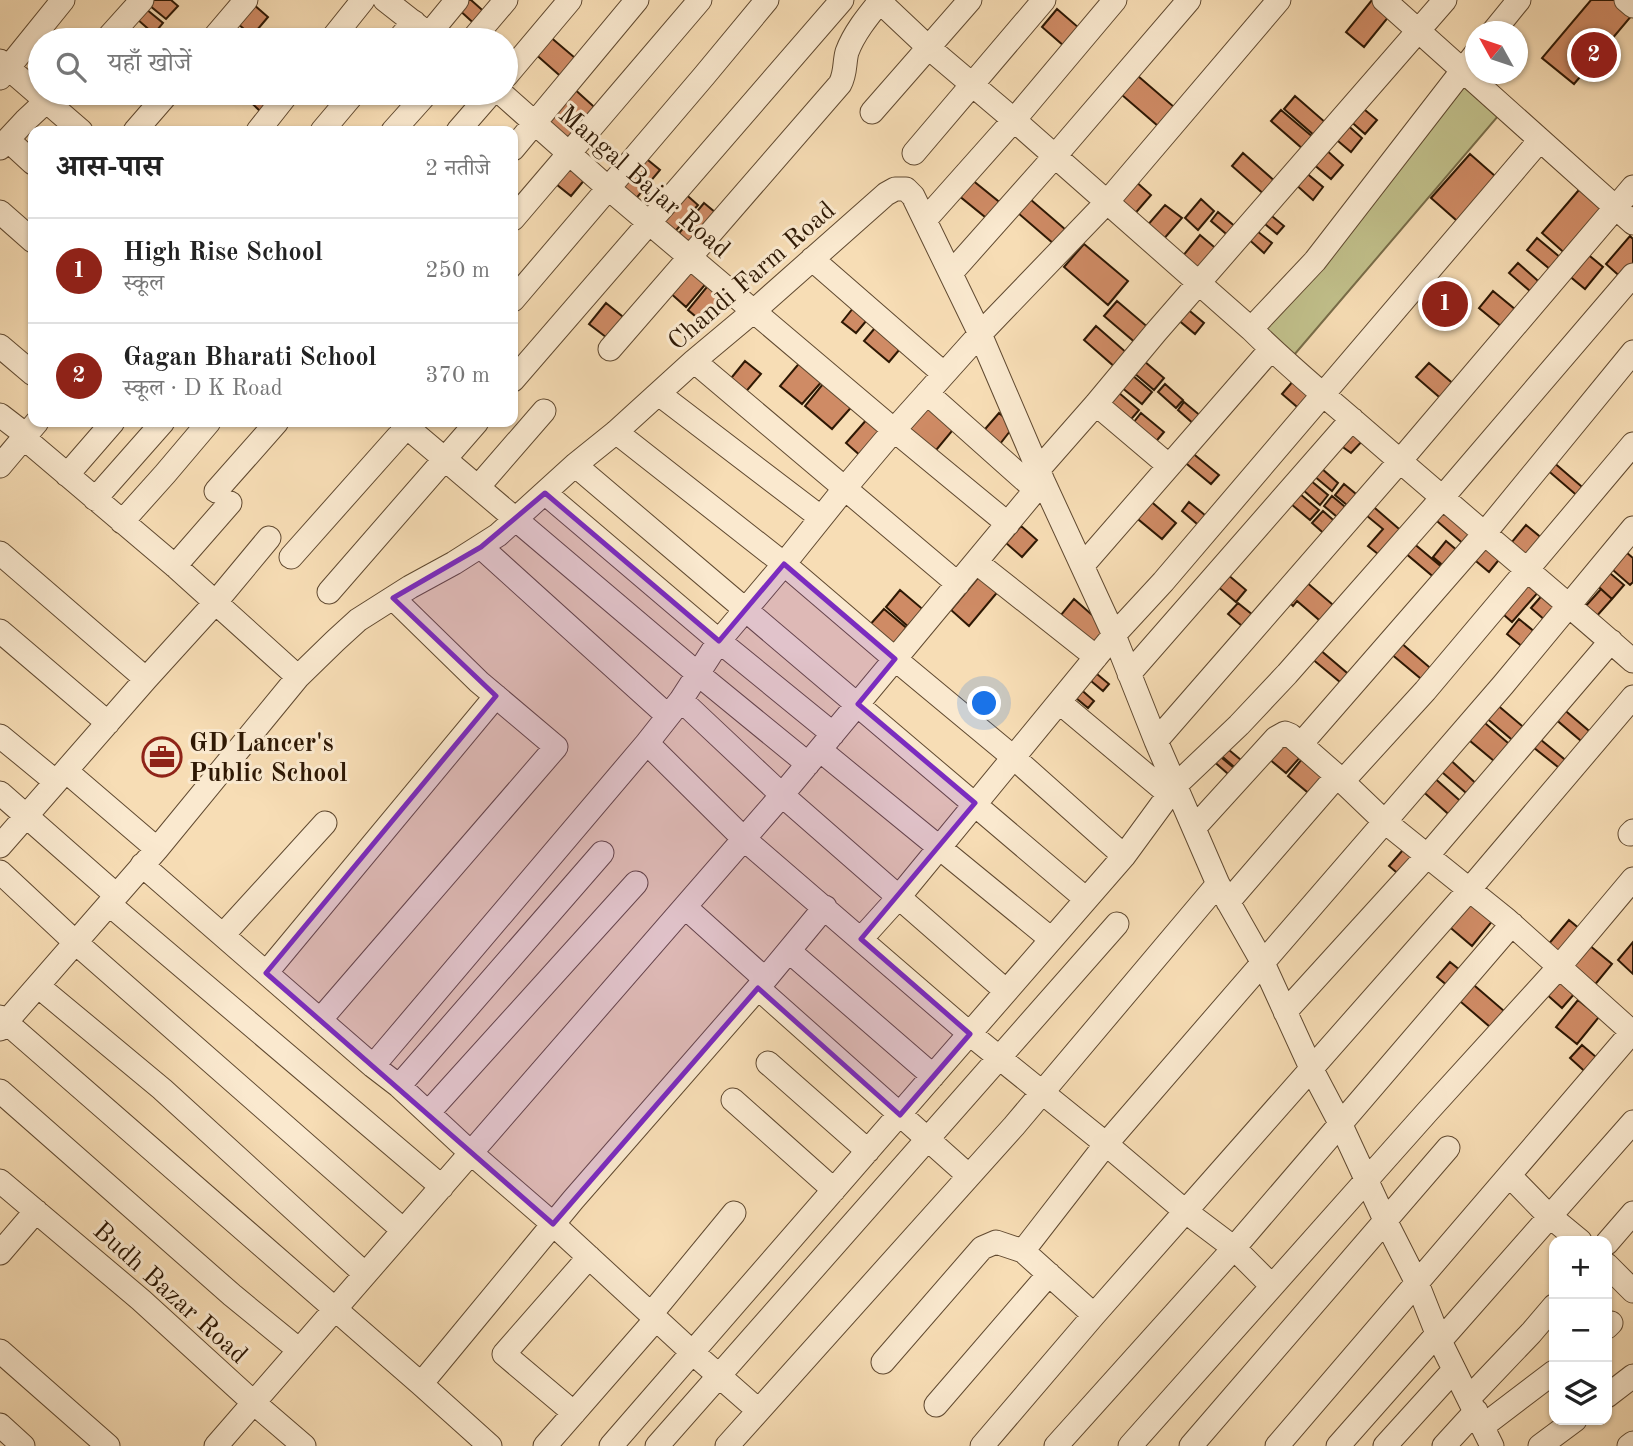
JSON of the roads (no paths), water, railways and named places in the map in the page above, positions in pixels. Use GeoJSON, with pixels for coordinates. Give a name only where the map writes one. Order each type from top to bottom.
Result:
{"type":"FeatureCollection","features":[{"type":"Feature","properties":{"kind":"street"},"geometry":{"type":"LineString","coordinates":[[39,28],[63,0]]}},
{"type":"Feature","properties":{"kind":"street"},"geometry":{"type":"LineString","coordinates":[[117,28],[142,0]]}},
{"type":"Feature","properties":{"kind":"street"},"geometry":{"type":"LineString","coordinates":[[222,28],[246,0]]}},
{"type":"Feature","properties":{"kind":"street"},"geometry":{"type":"LineString","coordinates":[[341,28],[363,0]]}},
{"type":"Feature","properties":{"kind":"street"},"geometry":{"type":"LineString","coordinates":[[385,0],[421,28]]}},
{"type":"Feature","properties":{"kind":"street"},"geometry":{"type":"LineString","coordinates":[[430,28],[457,0]]}},
{"type":"Feature","properties":{"kind":"street"},"geometry":{"type":"LineString","coordinates":[[482,28],[506,0]]}},
{"type":"Feature","properties":{"kind":"street"},"geometry":{"type":"LineString","coordinates":[[518,62],[570,0]]}},
{"type":"Feature","properties":{"kind":"street"},"geometry":{"type":"LineString","coordinates":[[518,143],[637,0]]}},
{"type":"Feature","properties":{"kind":"street"},"geometry":{"type":"LineString","coordinates":[[518,213],[700,0]]}},
{"type":"Feature","properties":{"kind":"street"},"geometry":{"type":"LineString","coordinates":[[518,294],[766,0]]}},
{"type":"Feature","properties":{"kind":"street"},"geometry":{"type":"LineString","coordinates":[[518,374],[842,0]]}},
{"type":"Feature","properties":{"kind":"street"},"geometry":{"type":"LineString","coordinates":[[872,112],[970,0]]}},
{"type":"Feature","properties":{"kind":"street"},"geometry":{"type":"LineString","coordinates":[[914,153],[1044,0]]}},
{"type":"Feature","properties":{"kind":"street"},"geometry":{"type":"LineString","coordinates":[[925,220],[1115,0]]}},
{"type":"Feature","properties":{"kind":"street"},"geometry":{"type":"LineString","coordinates":[[951,273],[1189,0]]}},
{"type":"Feature","properties":{"kind":"street"},"geometry":{"type":"LineString","coordinates":[[373,1066],[647,743],[719,641],[820,517],[980,334],[1107,202],[1279,0]]}},
{"type":"Feature","properties":{"kind":"street"},"geometry":{"type":"LineString","coordinates":[[1384,0],[1419,31],[1465,59]]}},
{"type":"Feature","properties":{"kind":"street"},"geometry":{"type":"LineString","coordinates":[[216,1446],[782,795],[1008,524],[1096,404],[1445,0]]}},
{"type":"Feature","properties":{"kind":"street"},"geometry":{"type":"LineString","coordinates":[[1502,21],[1519,0]]}},
{"type":"Feature","properties":{"kind":"street"},"geometry":{"type":"LineString","coordinates":[[1626,0],[1633,6]]}},
{"type":"Feature","properties":{"kind":"street"},"geometry":{"type":"LineString","coordinates":[[610,349],[840,84],[850,45],[879,1],[1271,349],[1633,661]]}},
{"type":"Feature","properties":{"kind":"street"},"geometry":{"type":"LineString","coordinates":[[28,40],[3,69],[28,84]]}},
{"type":"Feature","properties":{"kind":"street"},"geometry":{"type":"LineString","coordinates":[[1251,329],[1315,261],[1465,66]]}},
{"type":"Feature","properties":{"kind":"street"},"geometry":{"type":"LineString","coordinates":[[1490,84],[1541,140],[1633,223]]}},
{"type":"Feature","properties":{"kind":"street"},"geometry":{"type":"LineString","coordinates":[[28,160],[4,144],[43,105]]}},
{"type":"Feature","properties":{"kind":"street"},"geometry":{"type":"LineString","coordinates":[[58,105],[77,126]]}},
{"type":"Feature","properties":{"kind":"street"},"geometry":{"type":"LineString","coordinates":[[139,126],[158,105]]}},
{"type":"Feature","properties":{"kind":"street"},"geometry":{"type":"LineString","coordinates":[[261,126],[278,105]]}},
{"type":"Feature","properties":{"kind":"street"},"geometry":{"type":"LineString","coordinates":[[326,126],[344,105]]}},
{"type":"Feature","properties":{"kind":"street"},"geometry":{"type":"LineString","coordinates":[[397,126],[416,105]]}},
{"type":"Feature","properties":{"kind":"street"},"geometry":{"type":"LineString","coordinates":[[462,126],[481,105]]}},
{"type":"Feature","properties":{"kind":"street","name":"Mangal Bajar Road"},"geometry":{"type":"LineString","coordinates":[[515,105],[689,257],[1008,524]]}},
{"type":"Feature","properties":{"kind":"street"},"geometry":{"type":"LineString","coordinates":[[861,939],[898,898],[1114,635],[1163,582],[1541,140]]}},
{"type":"Feature","properties":{"kind":"street"},"geometry":{"type":"LineString","coordinates":[[1156,741],[1400,461],[1633,187]]}},
{"type":"Feature","properties":{"kind":"street","name":"Chandi Farm Road"},"geometry":{"type":"LineString","coordinates":[[2,1023],[38,986],[150,857],[298,677],[358,620],[481,547],[516,520],[575,465],[886,194],[895,189],[905,189],[913,196],[980,334],[1039,480],[1083,565],[1114,635],[1173,790],[1194,828],[1223,893],[1263,963],[1480,1420]]}},
{"type":"Feature","properties":{"kind":"street"},"geometry":{"type":"LineString","coordinates":[[0,212],[28,237]]}},
{"type":"Feature","properties":{"kind":"street"},"geometry":{"type":"LineString","coordinates":[[813,259],[944,374]]}},
{"type":"Feature","properties":{"kind":"street"},"geometry":{"type":"LineString","coordinates":[[611,1446],[1124,856],[1173,790],[1287,674],[1633,275]]}},
{"type":"Feature","properties":{"kind":"street"},"geometry":{"type":"LineString","coordinates":[[0,346],[28,370]]}},
{"type":"Feature","properties":{"kind":"street"},"geometry":{"type":"LineString","coordinates":[[1083,565],[1271,349]]}},
{"type":"Feature","properties":{"kind":"street"},"geometry":{"type":"LineString","coordinates":[[1301,744],[1484,534],[1633,352]]}},
{"type":"Feature","properties":{"kind":"street"},"geometry":{"type":"LineString","coordinates":[[694,361],[958,584]]}},
{"type":"Feature","properties":{"kind":"street"},"geometry":{"type":"LineString","coordinates":[[927,393],[1039,480]]}},
{"type":"Feature","properties":{"kind":"street"},"geometry":{"type":"LineString","coordinates":[[659,394],[820,517]]}},
{"type":"Feature","properties":{"kind":"street"},"geometry":{"type":"LineString","coordinates":[[1096,404],[1168,465]]}},
{"type":"Feature","properties":{"kind":"street"},"geometry":{"type":"LineString","coordinates":[[478,487],[544,411]]}},
{"type":"Feature","properties":{"kind":"street"},"geometry":{"type":"LineString","coordinates":[[0,415],[29,431],[67,475],[175,566],[298,677]]}},
{"type":"Feature","properties":{"kind":"street"},"geometry":{"type":"LineString","coordinates":[[1129,674],[1352,419]]}},
{"type":"Feature","properties":{"kind":"street"},"geometry":{"type":"LineString","coordinates":[[67,475],[109,427]]}},
{"type":"Feature","properties":{"kind":"street"},"geometry":{"type":"LineString","coordinates":[[95,499],[159,427]]}},
{"type":"Feature","properties":{"kind":"street"},"geometry":{"type":"LineString","coordinates":[[122,522],[205,427]]}},
{"type":"Feature","properties":{"kind":"street"},"geometry":{"type":"LineString","coordinates":[[175,566],[273,427]]}},
{"type":"Feature","properties":{"kind":"street"},"geometry":{"type":"LineString","coordinates":[[290,558],[403,427]]}},
{"type":"Feature","properties":{"kind":"street"},"geometry":{"type":"LineString","coordinates":[[410,427],[698,674],[820,749]]}},
{"type":"Feature","properties":{"kind":"street"},"geometry":{"type":"LineString","coordinates":[[329,592],[473,427]]}},
{"type":"Feature","properties":{"kind":"street"},"geometry":{"type":"LineString","coordinates":[[0,466],[29,431]]}},
{"type":"Feature","properties":{"kind":"street"},"geometry":{"type":"LineString","coordinates":[[616,432],[784,564],[1013,757],[1124,856]]}},
{"type":"Feature","properties":{"kind":"street"},"geometry":{"type":"LineString","coordinates":[[727,1446],[1223,893],[1425,691],[1633,444]]}},
{"type":"Feature","properties":{"kind":"street"},"geometry":{"type":"LineString","coordinates":[[575,465],[1087,899]]}},
{"type":"Feature","properties":{"kind":"street"},"geometry":{"type":"LineString","coordinates":[[545,493],[719,641],[820,749],[1051,939]]}},
{"type":"Feature","properties":{"kind":"street"},"geometry":{"type":"LineString","coordinates":[[1023,1251],[1106,1144],[1503,685],[1633,528]]}},
{"type":"Feature","properties":{"kind":"street"},"geometry":{"type":"LineString","coordinates":[[0,846],[270,538]]}},
{"type":"Feature","properties":{"kind":"street"},"geometry":{"type":"LineString","coordinates":[[481,547],[782,795],[1006,991]]}},
{"type":"Feature","properties":{"kind":"street"},"geometry":{"type":"LineString","coordinates":[[0,553],[146,679]]}},
{"type":"Feature","properties":{"kind":"street"},"geometry":{"type":"LineString","coordinates":[[976,562],[1096,657]]}},
{"type":"Feature","properties":{"kind":"street"},"geometry":{"type":"LineString","coordinates":[[320,1020],[556,747],[451,655],[393,598]]}},
{"type":"Feature","properties":{"kind":"street"},"geometry":{"type":"LineString","coordinates":[[0,631],[108,723]]}},
{"type":"Feature","properties":{"kind":"street"},"geometry":{"type":"LineString","coordinates":[[1285,1012],[1427,856],[1611,641]]}},
{"type":"Feature","properties":{"kind":"street"},"geometry":{"type":"LineString","coordinates":[[266,973],[496,696]]}},
{"type":"Feature","properties":{"kind":"street"},"geometry":{"type":"LineString","coordinates":[[982,1446],[1185,1211],[1469,890],[1633,697]]}},
{"type":"Feature","properties":{"kind":"street"},"geometry":{"type":"LineString","coordinates":[[1059,702],[1173,790]]}},
{"type":"Feature","properties":{"kind":"street"},"geometry":{"type":"LineString","coordinates":[[1194,828],[1276,738],[1285,733],[1290,735],[1384,821],[1512,924],[1559,967],[1630,1025],[1510,1175],[1277,1446]]}},
{"type":"Feature","properties":{"kind":"street"},"geometry":{"type":"LineString","coordinates":[[0,736],[61,776],[150,857],[223,935],[399,1086],[758,1410]]}},
{"type":"Feature","properties":{"kind":"street"},"geometry":{"type":"LineString","coordinates":[[647,743],[744,839],[970,1034],[1185,1211],[1234,1248],[1272,1286]]}},
{"type":"Feature","properties":{"kind":"street"},"geometry":{"type":"LineString","coordinates":[[0,793],[27,815],[112,900],[442,1188]]}},
{"type":"Feature","properties":{"kind":"street"},"geometry":{"type":"LineString","coordinates":[[223,935],[325,822]]}},
{"type":"Feature","properties":{"kind":"street"},"geometry":{"type":"LineString","coordinates":[[399,1086],[602,853]]}},
{"type":"Feature","properties":{"kind":"street"},"geometry":{"type":"LineString","coordinates":[[0,872],[75,942],[403,1230]]}},
{"type":"Feature","properties":{"kind":"street"},"geometry":{"type":"LineString","coordinates":[[1130,1446],[1559,967],[1633,878]]}},
{"type":"Feature","properties":{"kind":"street"},"geometry":{"type":"LineString","coordinates":[[428,1113],[636,883]]}},
{"type":"Feature","properties":{"kind":"street"},"geometry":{"type":"LineString","coordinates":[[685,907],[761,984],[969,1176]]}},
{"type":"Feature","properties":{"kind":"street"},"geometry":{"type":"LineString","coordinates":[[421,1384],[553,1224],[825,907]]}},
{"type":"Feature","properties":{"kind":"street"},"geometry":{"type":"LineString","coordinates":[[657,1446],[1117,924]]}},
{"type":"Feature","properties":{"kind":"street"},"geometry":{"type":"LineString","coordinates":[[1062,1444],[1512,924]]}},
{"type":"Feature","properties":{"kind":"street"},"geometry":{"type":"LineString","coordinates":[[789,951],[933,1076]]}},
{"type":"Feature","properties":{"kind":"street"},"geometry":{"type":"LineString","coordinates":[[38,986],[162,1089],[365,1274]]}},
{"type":"Feature","properties":{"kind":"street"},"geometry":{"type":"LineString","coordinates":[[2,1023],[490,1446]]}},
{"type":"Feature","properties":{"kind":"street"},"geometry":{"type":"LineString","coordinates":[[768,1063],[868,1151]]}},
{"type":"Feature","properties":{"kind":"street"},"geometry":{"type":"LineString","coordinates":[[0,1091],[232,1295],[299,1350]]}},
{"type":"Feature","properties":{"kind":"street"},"geometry":{"type":"LineString","coordinates":[[733,1100],[834,1190]]}},
{"type":"Feature","properties":{"kind":"street"},"geometry":{"type":"LineString","coordinates":[[1338,1446],[1633,1122]]}},
{"type":"Feature","properties":{"kind":"street"},"geometry":{"type":"LineString","coordinates":[[1191,1446],[1448,1148]]}},
{"type":"Feature","properties":{"kind":"street"},"geometry":{"type":"LineString","coordinates":[[1510,1175],[1574,1236]]}},
{"type":"Feature","properties":{"kind":"street","name":"Budh Bazar Road"},"geometry":{"type":"LineString","coordinates":[[0,1181],[141,1300],[304,1446]]}},
{"type":"Feature","properties":{"kind":"street"},"geometry":{"type":"LineString","coordinates":[[0,1253],[36,1211]]}},
{"type":"Feature","properties":{"kind":"street"},"geometry":{"type":"LineString","coordinates":[[545,1446],[653,1317],[734,1213]]}},
{"type":"Feature","properties":{"kind":"street"},"geometry":{"type":"LineString","coordinates":[[1612,1237],[1633,1213]]}},
{"type":"Feature","properties":{"kind":"street"},"geometry":{"type":"LineString","coordinates":[[883,1362],[982,1248],[996,1242],[1023,1251],[1094,1315]]}},
{"type":"Feature","properties":{"kind":"street"},"geometry":{"type":"LineString","coordinates":[[574,1413],[504,1354],[589,1257]]}},
{"type":"Feature","properties":{"kind":"street"},"geometry":{"type":"LineString","coordinates":[[1612,1270],[1633,1290]]}},
{"type":"Feature","properties":{"kind":"street"},"geometry":{"type":"LineString","coordinates":[[936,1405],[1049,1274]]}},
{"type":"Feature","properties":{"kind":"street"},"geometry":{"type":"LineString","coordinates":[[1480,1420],[1531,1333],[1549,1312]]}},
{"type":"Feature","properties":{"kind":"street"},"geometry":{"type":"LineString","coordinates":[[0,1351],[108,1446]]}},
{"type":"Feature","properties":{"kind":"street"},"geometry":{"type":"LineString","coordinates":[[1385,1446],[1454,1370]]}},
{"type":"Feature","properties":{"kind":"street"},"geometry":{"type":"LineString","coordinates":[[1444,1446],[1549,1375]]}},
{"type":"Feature","properties":{"kind":"street"},"geometry":{"type":"LineString","coordinates":[[1612,1392],[1633,1376]]}},
{"type":"Feature","properties":{"kind":"street"},"geometry":{"type":"LineString","coordinates":[[0,1424],[23,1446]]}},
{"type":"Feature","properties":{"kind":"street"},"geometry":{"type":"LineString","coordinates":[[1540,1446],[1568,1425]]}},
{"type":"Feature","properties":{"kind":"place","name":"Gagan Bharati School"},"geometry":{"type":"Point","coordinates":[1594,55]}},
{"type":"Feature","properties":{"kind":"place","name":"High Rise School"},"geometry":{"type":"Point","coordinates":[1445,304]}},
{"type":"Feature","properties":{"kind":"place","name":"GD Lancer's Public School"},"geometry":{"type":"Point","coordinates":[162,757]}}]}
